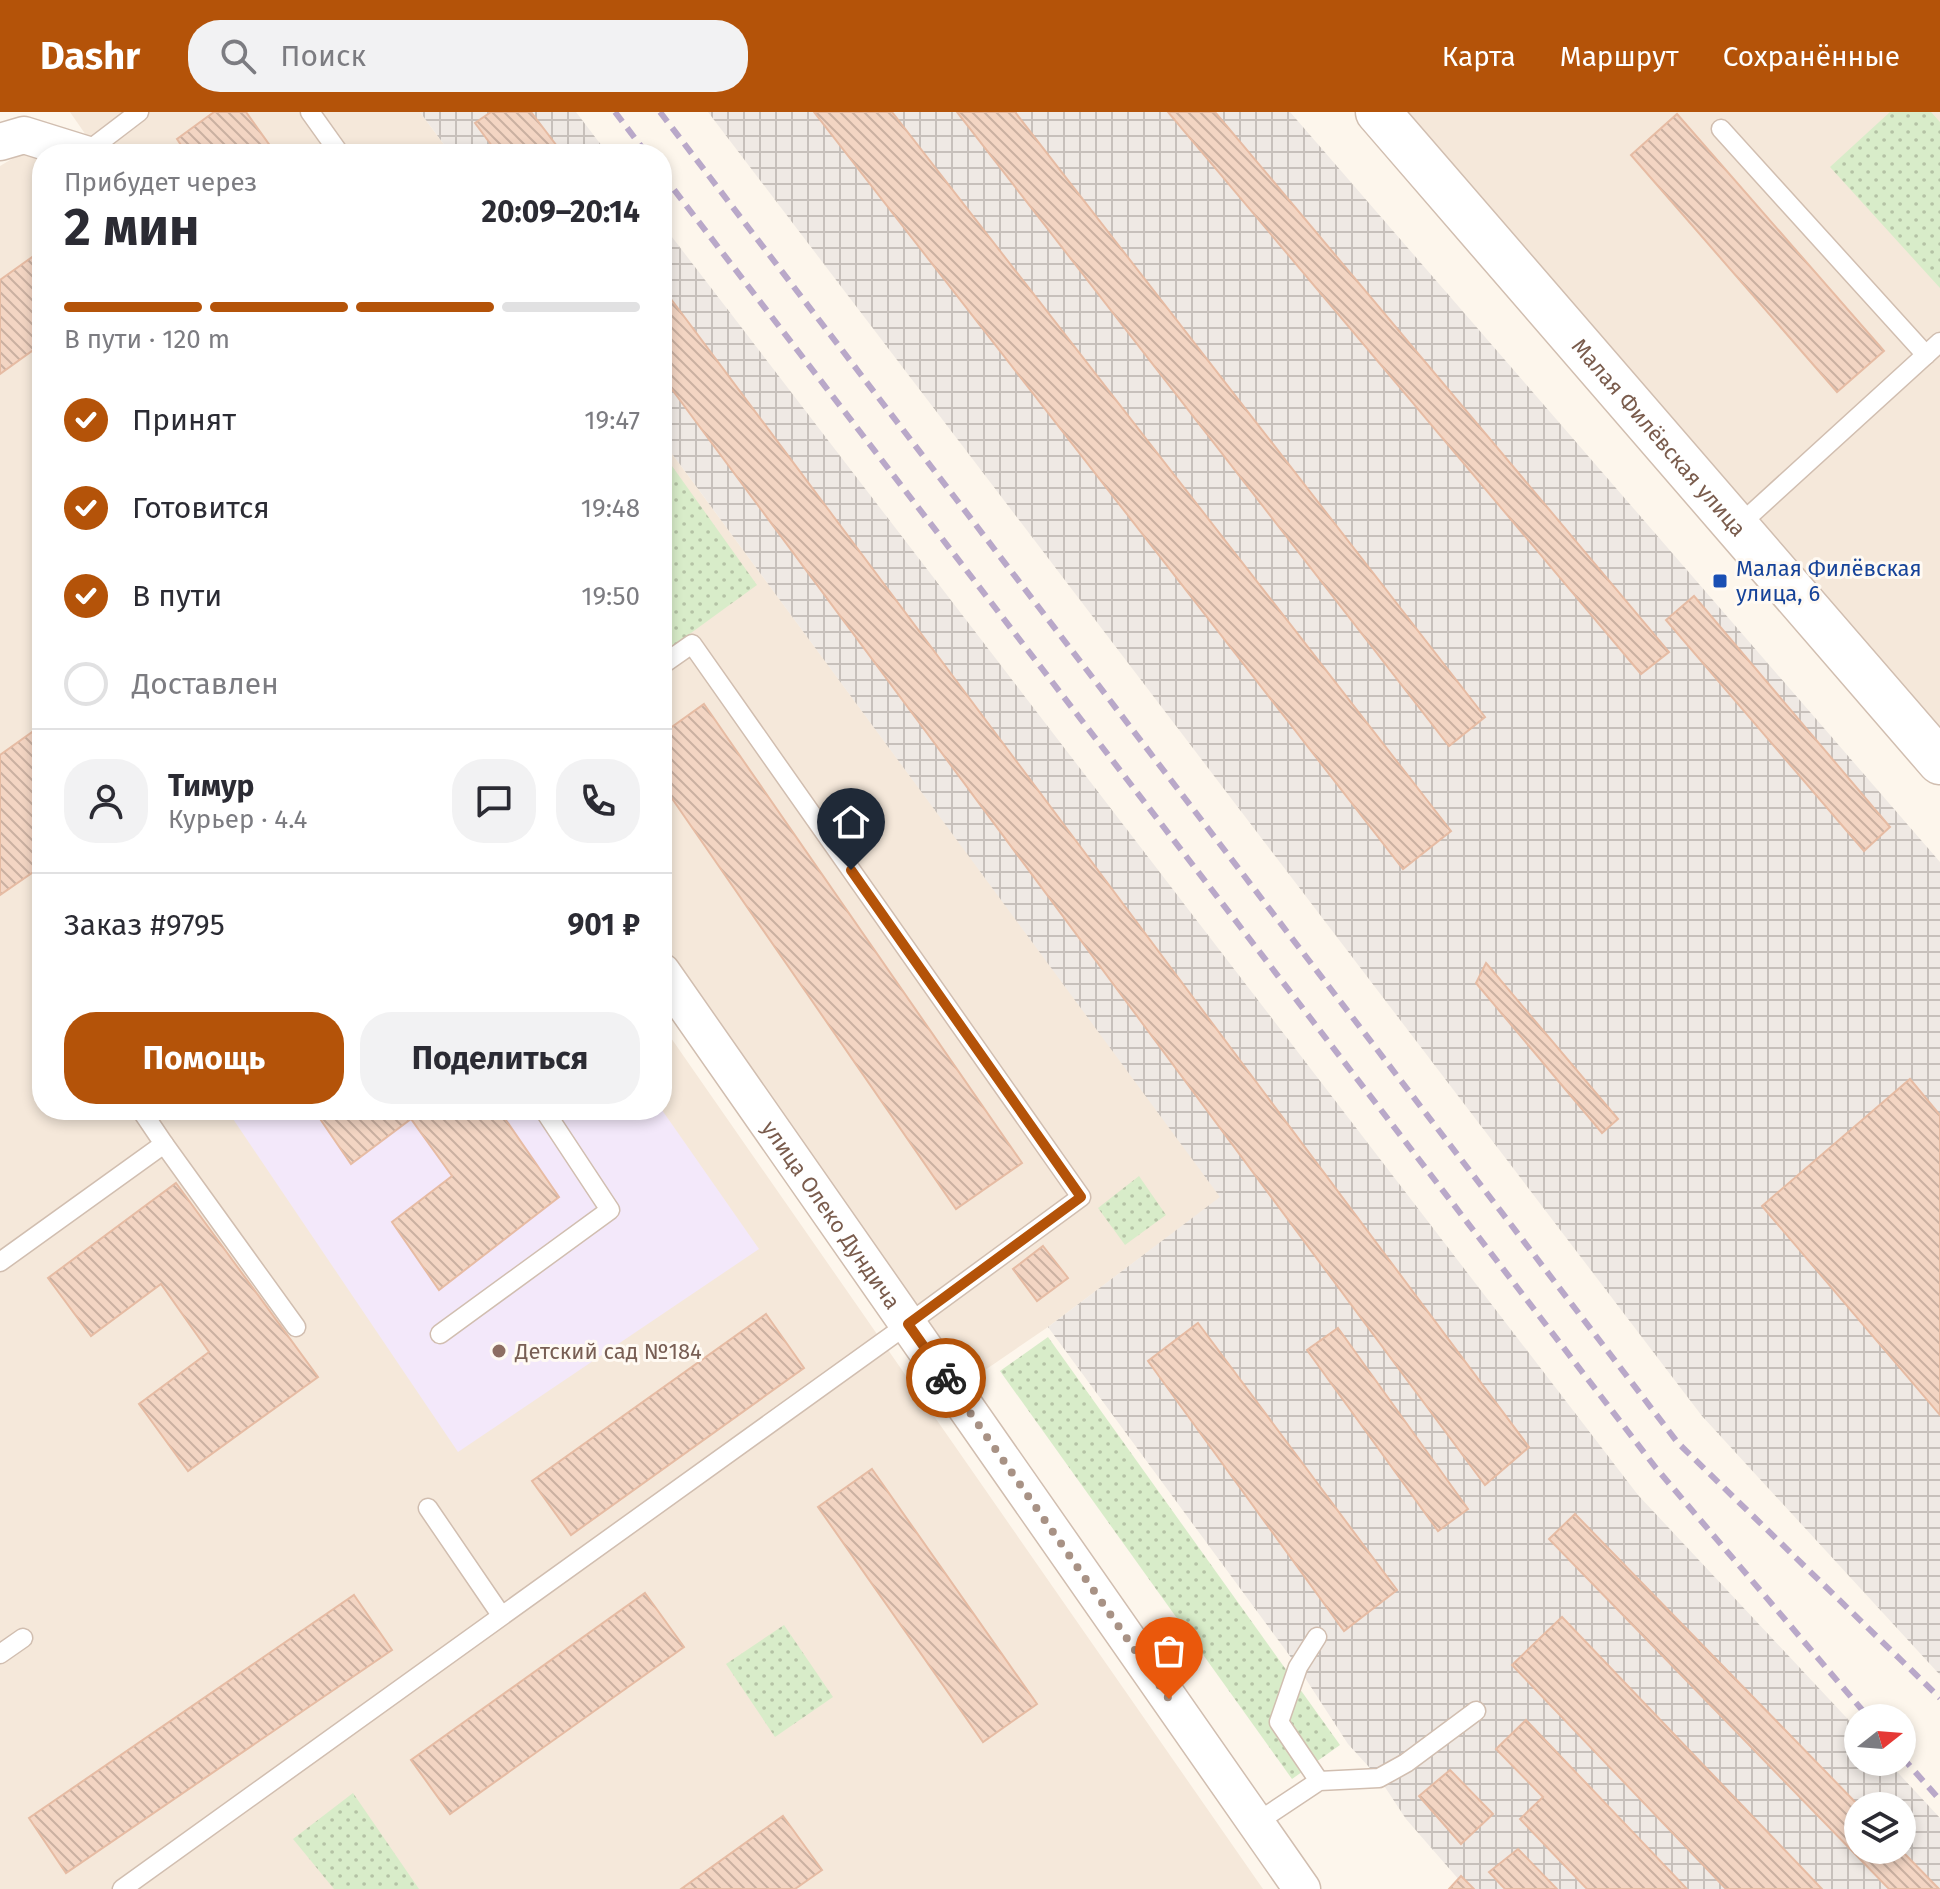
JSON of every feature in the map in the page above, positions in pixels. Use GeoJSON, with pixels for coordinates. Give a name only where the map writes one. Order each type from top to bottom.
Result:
{"type":"FeatureCollection","features":[{"type":"Feature","properties":{"kind":"street","name":"Малая Филёвская улица"},"geometry":{"type":"LineString","coordinates":[[1378,112],[1940,762]]}},
{"type":"Feature","properties":{"kind":"street"},"geometry":{"type":"LineString","coordinates":[[0,142],[24,135],[52,144]]}},
{"type":"Feature","properties":{"kind":"street","name":"улица Олеко Дундича"},"geometry":{"type":"LineString","coordinates":[[672,989],[1302,1889]]}},
{"type":"Feature","properties":{"kind":"lane"},"geometry":{"type":"LineString","coordinates":[[97,144],[139,112]]}},
{"type":"Feature","properties":{"kind":"lane"},"geometry":{"type":"LineString","coordinates":[[310,112],[333,144]]}},
{"type":"Feature","properties":{"kind":"lane"},"geometry":{"type":"LineString","coordinates":[[1721,129],[1926,355]]}},
{"type":"Feature","properties":{"kind":"lane"},"geometry":{"type":"LineString","coordinates":[[1737,527],[1940,342]]}},
{"type":"Feature","properties":{"kind":"lane"},"geometry":{"type":"LineString","coordinates":[[122,1889],[1081,1197],[692,644],[672,658]]}},
{"type":"Feature","properties":{"kind":"lane"},"geometry":{"type":"LineString","coordinates":[[148,1120],[296,1327]]}},
{"type":"Feature","properties":{"kind":"lane"},"geometry":{"type":"LineString","coordinates":[[440,1334],[610,1210],[551,1120]]}},
{"type":"Feature","properties":{"kind":"lane"},"geometry":{"type":"LineString","coordinates":[[0,1262],[164,1144]]}},
{"type":"Feature","properties":{"kind":"lane"},"geometry":{"type":"LineString","coordinates":[[428,1508],[501,1615]]}},
{"type":"Feature","properties":{"kind":"lane"},"geometry":{"type":"LineString","coordinates":[[1317,1637],[1298,1667],[1279,1722],[1319,1781]]}},
{"type":"Feature","properties":{"kind":"lane"},"geometry":{"type":"LineString","coordinates":[[0,1654],[23,1638]]}},
{"type":"Feature","properties":{"kind":"lane"},"geometry":{"type":"LineString","coordinates":[[1256,1823],[1319,1781],[1379,1778],[1406,1763],[1476,1711]]}},
{"type":"Feature","properties":{"kind":"shaded area"},"geometry":{"type":"Polygon","coordinates":[[[70,112],[420,112],[444,144],[92,144],[70,112]]]}},
{"type":"Feature","properties":{"kind":"shaded area"},"geometry":{"type":"Polygon","coordinates":[[[420,112],[576,112],[600,144],[444,144],[420,112]]]}},
{"type":"Feature","properties":{"kind":"shaded area"},"geometry":{"type":"Polygon","coordinates":[[[708,112],[1290,112],[1940,862],[1940,1675],[1702,1416],[708,112]]]}},
{"type":"Feature","properties":{"kind":"shaded area"},"geometry":{"type":"Polygon","coordinates":[[[1406,112],[1940,112],[1940,727],[1406,112]]]}},
{"type":"Feature","properties":{"kind":"shaded area"},"geometry":{"type":"Polygon","coordinates":[[[22,153],[32,154],[32,1120],[672,1120],[672,1039],[1263,1889],[0,1889],[0,166],[22,153]]]}},
{"type":"Feature","properties":{"kind":"shaded area"},"geometry":{"type":"Polygon","coordinates":[[[672,237],[1638,1495],[1844,1715],[1844,1776],[1901,1776],[1916,1792],[1844,1792],[1844,1864],[1916,1864],[1916,1792],[1940,1818],[1940,1889],[1467,1889],[1406,1819],[1379,1778],[1348,1744],[1298,1667],[1048,1327],[1220,1197],[672,454],[672,237]]]}},
{"type":"Feature","properties":{"kind":"shaded area"},"geometry":{"type":"Polygon","coordinates":[[[672,454],[1221,1197],[1048,1327],[969,1381],[672,962],[672,454]]]}},
{"type":"Feature","properties":{"kind":"shaded area","name":"Детский сад №184"},"geometry":{"type":"Polygon","coordinates":[[[234,1120],[669,1120],[759,1249],[458,1452],[234,1120]]]}},
{"type":"Feature","properties":{"kind":"green space"},"geometry":{"type":"Polygon","coordinates":[[[1890,112],[1931,112],[1940,122],[1940,288],[1830,167],[1890,112]]]}},
{"type":"Feature","properties":{"kind":"green space"},"geometry":{"type":"Polygon","coordinates":[[[672,466],[757,585],[672,647],[672,466]]]}},
{"type":"Feature","properties":{"kind":"green space"},"geometry":{"type":"Polygon","coordinates":[[[1139,1176],[1166,1215],[1125,1245],[1098,1208],[1139,1176]]]}},
{"type":"Feature","properties":{"kind":"green space"},"geometry":{"type":"Polygon","coordinates":[[[1048,1337],[1340,1745],[1292,1779],[1000,1371],[1048,1337]]]}},
{"type":"Feature","properties":{"kind":"green space"},"geometry":{"type":"Polygon","coordinates":[[[784,1625],[833,1697],[775,1737],[726,1664],[784,1625]]]}},
{"type":"Feature","properties":{"kind":"green space"},"geometry":{"type":"Polygon","coordinates":[[[353,1793],[419,1889],[334,1889],[293,1839],[353,1793]]]}},
{"type":"Feature","properties":{"kind":"building"},"geometry":{"type":"Polygon","coordinates":[[[214,112],[246,112],[269,144],[180,144],[177,139],[214,112]]]}},
{"type":"Feature","properties":{"kind":"building"},"geometry":{"type":"Polygon","coordinates":[[[491,112],[531,112],[555,144],[491,144],[475,123],[491,112]]]}},
{"type":"Feature","properties":{"kind":"building"},"geometry":{"type":"Polygon","coordinates":[[[814,112],[892,112],[1451,831],[1403,869],[814,112]]]}},
{"type":"Feature","properties":{"kind":"building"},"geometry":{"type":"Polygon","coordinates":[[[957,112],[1015,112],[1485,717],[1449,746],[957,112]]]}},
{"type":"Feature","properties":{"kind":"building"},"geometry":{"type":"Polygon","coordinates":[[[1168,112],[1215,112],[1669,652],[1641,674],[1168,112]]]}},
{"type":"Feature","properties":{"kind":"building"},"geometry":{"type":"Polygon","coordinates":[[[1677,114],[1884,351],[1837,392],[1631,155],[1677,114]]]}},
{"type":"Feature","properties":{"kind":"building"},"geometry":{"type":"Polygon","coordinates":[[[32,257],[32,351],[0,374],[0,280],[32,257]]]}},
{"type":"Feature","properties":{"kind":"building"},"geometry":{"type":"Polygon","coordinates":[[[672,300],[1529,1447],[1485,1485],[672,389],[672,300]]]}},
{"type":"Feature","properties":{"kind":"building"},"geometry":{"type":"Polygon","coordinates":[[[1694,596],[1890,827],[1864,851],[1666,620],[1694,596]]]}},
{"type":"Feature","properties":{"kind":"building"},"geometry":{"type":"Polygon","coordinates":[[[704,704],[1022,1163],[956,1209],[672,798],[672,727],[704,704]]]}},
{"type":"Feature","properties":{"kind":"building"},"geometry":{"type":"Polygon","coordinates":[[[32,732],[32,873],[0,895],[0,755],[32,732]]]}},
{"type":"Feature","properties":{"kind":"building"},"geometry":{"type":"Polygon","coordinates":[[[1486,963],[1618,1119],[1602,1133],[1476,983],[1486,963]]]}},
{"type":"Feature","properties":{"kind":"building"},"geometry":{"type":"Polygon","coordinates":[[[1910,1079],[1940,1115],[1940,1415],[1762,1206],[1910,1079]]]}},
{"type":"Feature","properties":{"kind":"building"},"geometry":{"type":"Polygon","coordinates":[[[321,1120],[410,1120],[351,1164],[321,1120]]]}},
{"type":"Feature","properties":{"kind":"building"},"geometry":{"type":"Polygon","coordinates":[[[412,1120],[506,1120],[559,1197],[439,1290],[392,1222],[452,1176],[412,1120]]]}},
{"type":"Feature","properties":{"kind":"building"},"geometry":{"type":"Polygon","coordinates":[[[176,1183],[318,1377],[188,1471],[139,1404],[209,1352],[161,1284],[91,1336],[48,1278],[176,1183]]]}},
{"type":"Feature","properties":{"kind":"building"},"geometry":{"type":"Polygon","coordinates":[[[1043,1246],[1068,1278],[1037,1301],[1013,1269],[1043,1246]]]}},
{"type":"Feature","properties":{"kind":"building"},"geometry":{"type":"Polygon","coordinates":[[[766,1314],[804,1368],[571,1535],[532,1481],[766,1314]]]}},
{"type":"Feature","properties":{"kind":"building"},"geometry":{"type":"Polygon","coordinates":[[[1198,1323],[1397,1590],[1344,1631],[1148,1361],[1198,1323]]]}},
{"type":"Feature","properties":{"kind":"building"},"geometry":{"type":"Polygon","coordinates":[[[1338,1328],[1468,1509],[1438,1531],[1307,1350],[1338,1328]]]}},
{"type":"Feature","properties":{"kind":"building"},"geometry":{"type":"Polygon","coordinates":[[[872,1469],[1037,1704],[983,1742],[818,1507],[872,1469]]]}},
{"type":"Feature","properties":{"kind":"building"},"geometry":{"type":"Polygon","coordinates":[[[1575,1514],[1845,1792],[1844,1843],[1549,1539],[1575,1514]]]}},
{"type":"Feature","properties":{"kind":"building"},"geometry":{"type":"Polygon","coordinates":[[[645,1593],[684,1647],[450,1814],[411,1760],[645,1593]]]}},
{"type":"Feature","properties":{"kind":"building"},"geometry":{"type":"Polygon","coordinates":[[[354,1595],[392,1650],[66,1873],[29,1818],[354,1595]]]}},
{"type":"Feature","properties":{"kind":"building"},"geometry":{"type":"Polygon","coordinates":[[[1562,1617],[1822,1889],[1726,1889],[1512,1665],[1562,1617]]]}},
{"type":"Feature","properties":{"kind":"building"},"geometry":{"type":"Polygon","coordinates":[[[1526,1720],[1687,1889],[1587,1889],[1520,1819],[1543,1797],[1496,1749],[1526,1720]]]}},
{"type":"Feature","properties":{"kind":"building"},"geometry":{"type":"Polygon","coordinates":[[[1450,1770],[1493,1814],[1461,1844],[1419,1796],[1450,1770]]]}},
{"type":"Feature","properties":{"kind":"building"},"geometry":{"type":"Polygon","coordinates":[[[783,1816],[822,1870],[795,1889],[681,1889],[783,1816]]]}},
{"type":"Feature","properties":{"kind":"building"},"geometry":{"type":"Polygon","coordinates":[[[1518,1849],[1557,1889],[1505,1889],[1489,1872],[1518,1849]]]}},
{"type":"Feature","properties":{"kind":"building"},"geometry":{"type":"Polygon","coordinates":[[[1865,1864],[1915,1864],[1939,1889],[1889,1889],[1865,1864]]]}},
{"type":"Feature","properties":{"kind":"building"},"geometry":{"type":"Polygon","coordinates":[[[1461,1876],[1474,1889],[1449,1889],[1461,1876]]]}},
{"type":"Feature","properties":{"kind":"railway"},"geometry":{"type":"LineString","coordinates":[[615,112],[639,144]]}},
{"type":"Feature","properties":{"kind":"railway"},"geometry":{"type":"LineString","coordinates":[[660,112],[1678,1443],[1940,1698]]}},
{"type":"Feature","properties":{"kind":"railway"},"geometry":{"type":"LineString","coordinates":[[672,187],[1656,1468],[1857,1704]]}},
{"type":"Feature","properties":{"kind":"railway"},"geometry":{"type":"LineString","coordinates":[[1916,1773],[1940,1800]]}},
{"type":"Feature","properties":{"kind":"way so far"},"geometry":{"type":"LineString","coordinates":[[946,1378],[1169,1699]]}},
{"type":"Feature","properties":{"kind":"place","name":"Малая Филёвская улица, 6"},"geometry":{"type":"Point","coordinates":[1720,581]}},
{"type":"Feature","properties":{"kind":"place","name":"Детский сад №184"},"geometry":{"type":"Point","coordinates":[499,1351]}},
{"type":"Feature","properties":{"kind":"route"},"geometry":{"type":"LineString","coordinates":[[851,870],[1081,1197],[908,1324],[946,1378]]}}]}
